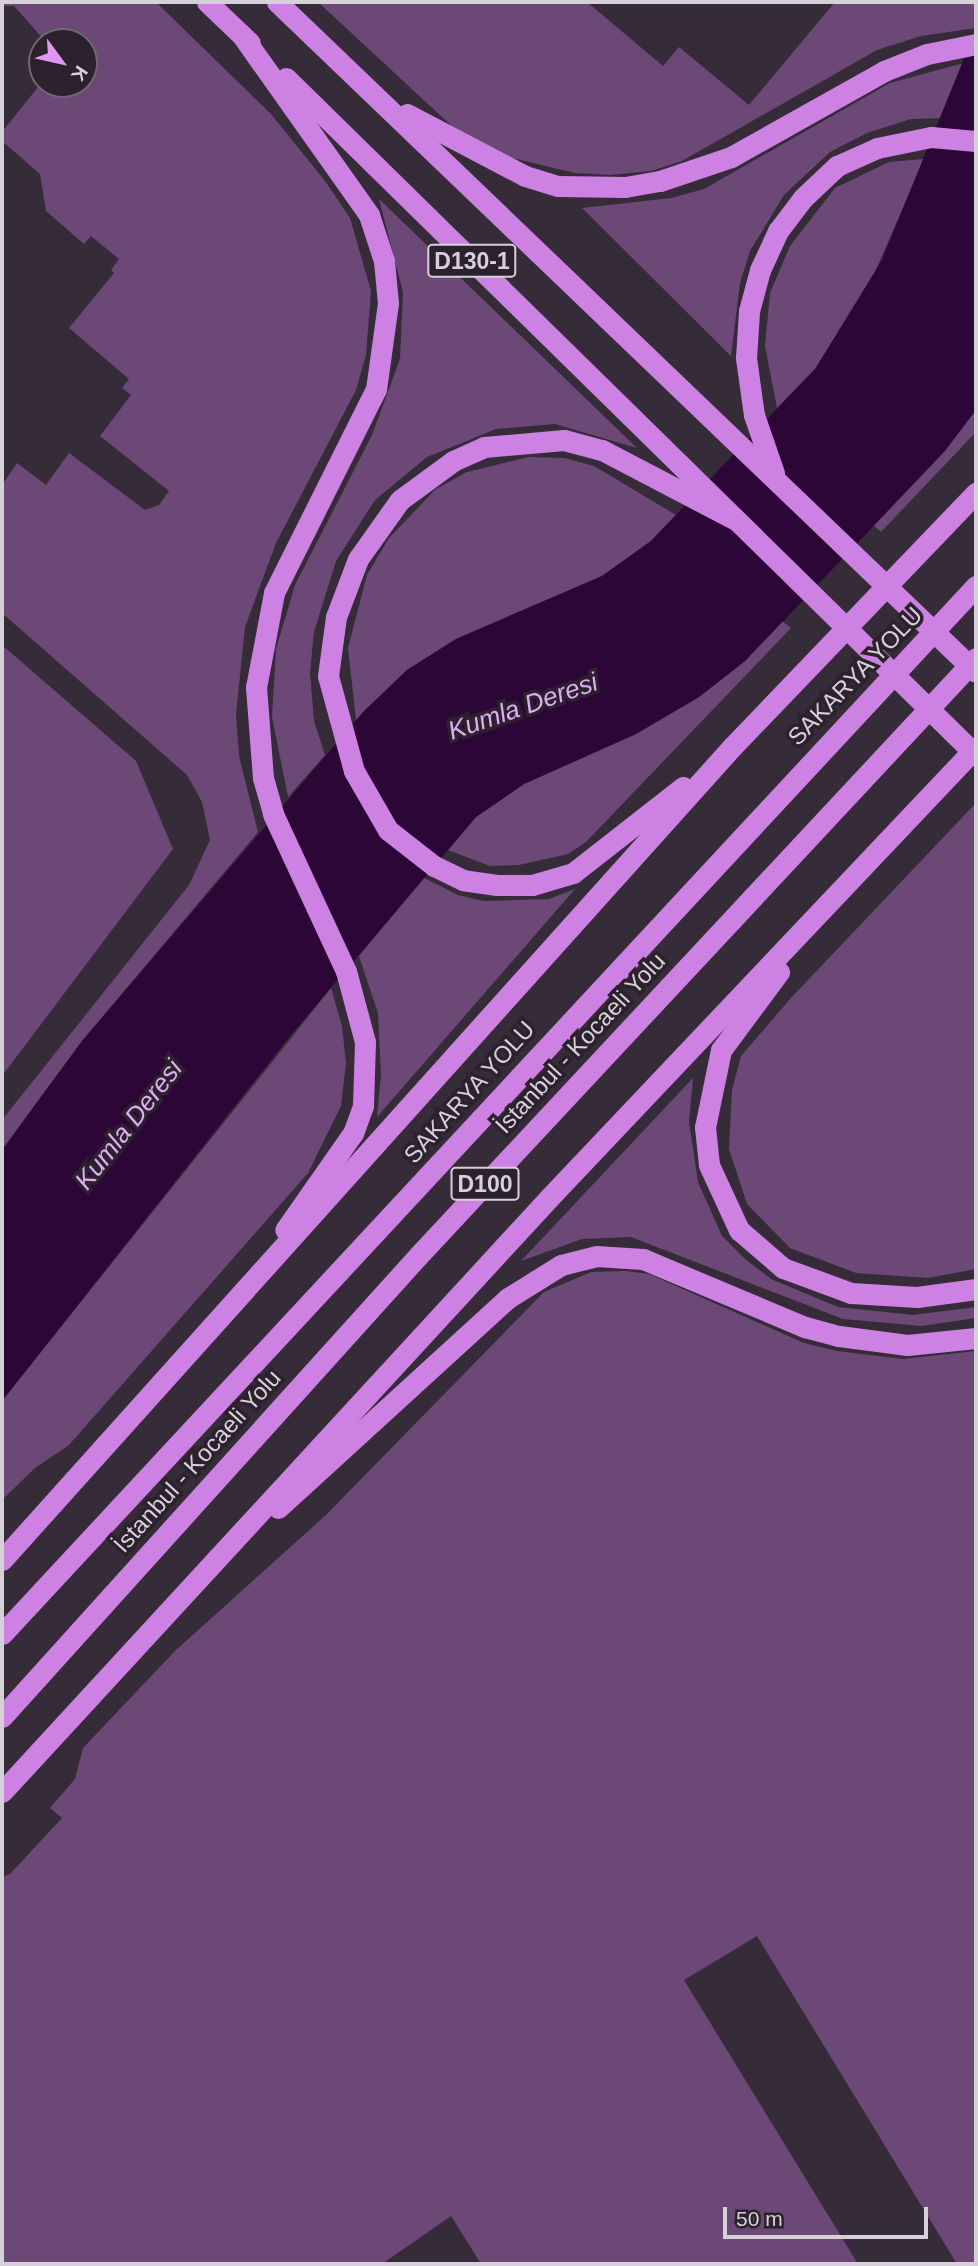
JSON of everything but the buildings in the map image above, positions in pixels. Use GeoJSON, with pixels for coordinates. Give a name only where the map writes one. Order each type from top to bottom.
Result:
{"type":"FeatureCollection","features":[{"type":"Feature","properties":{"kind":"highway","name":"D130-1"},"geometry":{"type":"LineString","coordinates":[[207,2],[736,520]]}},
{"type":"Feature","properties":{"kind":"highway","name":"D130-1"},"geometry":{"type":"LineString","coordinates":[[277,2],[776,478]]}},
{"type":"Feature","properties":{"kind":"highway"},"geometry":{"type":"LineString","coordinates":[[209,1333],[327,1175],[363,1106],[365,1042],[346,971],[273,814],[257,730],[262,641],[274,593],[376,389],[388,303],[384,261],[369,215],[241,34]]}},
{"type":"Feature","properties":{"kind":"highway"},"geometry":{"type":"LineString","coordinates":[[381,100],[525,176],[558,186],[625,187],[660,181],[731,157],[884,71],[972,45]]}},
{"type":"Feature","properties":{"kind":"highway"},"geometry":{"type":"LineString","coordinates":[[976,141],[931,137],[877,148],[838,166],[803,198],[778,231],[760,270],[749,311],[746,358],[754,415],[776,478],[976,673]]}},
{"type":"Feature","properties":{"kind":"highway"},"geometry":{"type":"LineString","coordinates":[[733,746],[573,873],[532,885],[497,885],[463,880],[434,866],[388,830],[367,800],[342,736],[328,676],[345,589],[380,525],[400,500],[453,460],[509,442],[564,440],[629,460],[736,520],[976,755]]}},
{"type":"Feature","properties":{"kind":"highway"},"geometry":{"type":"LineString","coordinates":[[2,1560],[209,1333],[733,746],[976,493]]}},
{"type":"Feature","properties":{"kind":"highway","name":"SAKARYA YOLU"},"geometry":{"type":"LineString","coordinates":[[2,1634],[976,586]]}},
{"type":"Feature","properties":{"kind":"highway","name":"İstanbul - Kocaeli Yolu"},"geometry":{"type":"LineString","coordinates":[[2,1717],[427,1245],[976,658]]}},
{"type":"Feature","properties":{"kind":"highway"},"geometry":{"type":"LineString","coordinates":[[2,1792],[168,1608],[976,747]]}},
{"type":"Feature","properties":{"kind":"highway"},"geometry":{"type":"LineString","coordinates":[[839,892],[721,1049],[705,1127],[709,1165],[739,1230],[783,1268],[818,1283],[885,1297],[976,1289]]}},
{"type":"Feature","properties":{"kind":"highway"},"geometry":{"type":"LineString","coordinates":[[168,1608],[508,1298],[561,1265],[596,1256],[643,1259],[805,1327],[839,1336],[907,1345],[976,1338]]}},
{"type":"Feature","properties":{"kind":"shaded area"},"geometry":{"type":"Polygon","coordinates":[[[2,2],[156,2],[271,114],[325,181],[350,218],[371,291],[366,355],[356,390],[276,543],[245,627],[236,715],[239,756],[258,832],[82,1041],[2,1150],[2,1120],[189,885],[210,840],[202,802],[187,775],[2,613],[2,485],[17,463],[46,485],[69,453],[145,510],[159,505],[169,491],[100,436],[131,395],[122,388],[129,379],[69,328],[114,273],[111,270],[119,259],[91,236],[84,244],[46,211],[40,174],[2,141],[2,132],[29,98],[98,98],[98,28],[34,28],[14,6],[2,6],[2,2]]]}},
{"type":"Feature","properties":{"kind":"shaded area"},"geometry":{"type":"Polygon","coordinates":[[[318,2],[587,2],[663,66],[679,47],[749,105],[835,2],[976,2],[976,28],[921,36],[877,50],[682,161],[651,171],[610,175],[575,173],[500,155],[456,130],[318,2]]]}},
{"type":"Feature","properties":{"kind":"shaded area"},"geometry":{"type":"Polygon","coordinates":[[[964,63],[941,118],[911,119],[867,133],[830,152],[784,195],[750,251],[740,283],[731,356],[582,208],[671,198],[704,189],[890,83],[964,63]]]}},
{"type":"Feature","properties":{"kind":"shaded area"},"geometry":{"type":"Polygon","coordinates":[[[924,159],[869,286],[815,369],[777,408],[765,346],[770,293],[790,246],[835,188],[889,162],[924,159]]]}},
{"type":"Feature","properties":{"kind":"shaded area"},"geometry":{"type":"Polygon","coordinates":[[[379,199],[637,448],[555,424],[496,429],[427,457],[375,500],[336,561],[314,632],[310,672],[314,721],[325,755],[288,797],[272,717],[276,649],[295,585],[372,435],[400,359],[403,292],[379,199]]]}},
{"type":"Feature","properties":{"kind":"shaded area"},"geometry":{"type":"Polygon","coordinates":[[[976,410],[976,432],[881,532],[873,525],[976,410]]]}},
{"type":"Feature","properties":{"kind":"shaded area"},"geometry":{"type":"Polygon","coordinates":[[[529,457],[564,458],[594,466],[676,515],[651,541],[602,576],[456,639],[407,670],[356,720],[348,648],[367,575],[389,538],[436,489],[467,472],[529,457]]]}},
{"type":"Feature","properties":{"kind":"shaded area"},"geometry":{"type":"Polygon","coordinates":[[[782,621],[791,628],[586,842],[568,854],[519,865],[490,866],[448,850],[476,817],[524,784],[636,734],[699,697],[745,661],[782,621]]]}},
{"type":"Feature","properties":{"kind":"shaded area"},"geometry":{"type":"Polygon","coordinates":[[[2,645],[136,761],[173,849],[2,1076],[2,645]]]}},
{"type":"Feature","properties":{"kind":"shaded area"},"geometry":{"type":"Polygon","coordinates":[[[974,805],[976,1269],[928,1278],[856,1273],[790,1248],[747,1204],[729,1149],[732,1090],[741,1056],[791,998],[974,805]]]}},
{"type":"Feature","properties":{"kind":"shaded area"},"geometry":{"type":"Polygon","coordinates":[[[424,878],[458,895],[484,901],[549,899],[575,889],[377,1117],[381,1074],[378,1013],[359,956],[424,878]]]}},
{"type":"Feature","properties":{"kind":"shaded area"},"geometry":{"type":"Polygon","coordinates":[[[331,988],[342,1026],[346,1063],[341,1106],[308,1173],[69,1445],[35,1468],[2,1500],[2,1401],[331,988]]]}},
{"type":"Feature","properties":{"kind":"shaded area"},"geometry":{"type":"Polygon","coordinates":[[[693,1078],[689,1122],[698,1182],[722,1236],[745,1259],[771,1279],[838,1307],[913,1315],[976,1307],[976,1318],[921,1326],[843,1319],[631,1237],[582,1239],[521,1261],[693,1078]]]}},
{"type":"Feature","properties":{"kind":"shaded area"},"geometry":{"type":"Polygon","coordinates":[[[626,1271],[649,1274],[804,1343],[837,1351],[903,1359],[976,1351],[976,2264],[957,2264],[757,1936],[684,1980],[858,2264],[481,2264],[451,2216],[382,2264],[2,2264],[2,1877],[10,1874],[62,1818],[50,1808],[75,1779],[83,1748],[175,1651],[326,1515],[544,1292],[591,1272],[626,1271]]]}},
{"type":"Feature","properties":{"kind":"water","name":"Kumla Deresi"},"geometry":{"type":"Polygon","coordinates":[[[976,29],[976,410],[945,451],[745,661],[699,697],[636,734],[524,784],[476,817],[290,1036],[2,1401],[2,1150],[82,1041],[364,711],[407,670],[456,639],[602,576],[651,541],[815,369],[882,260],[976,29]]]}}]}
